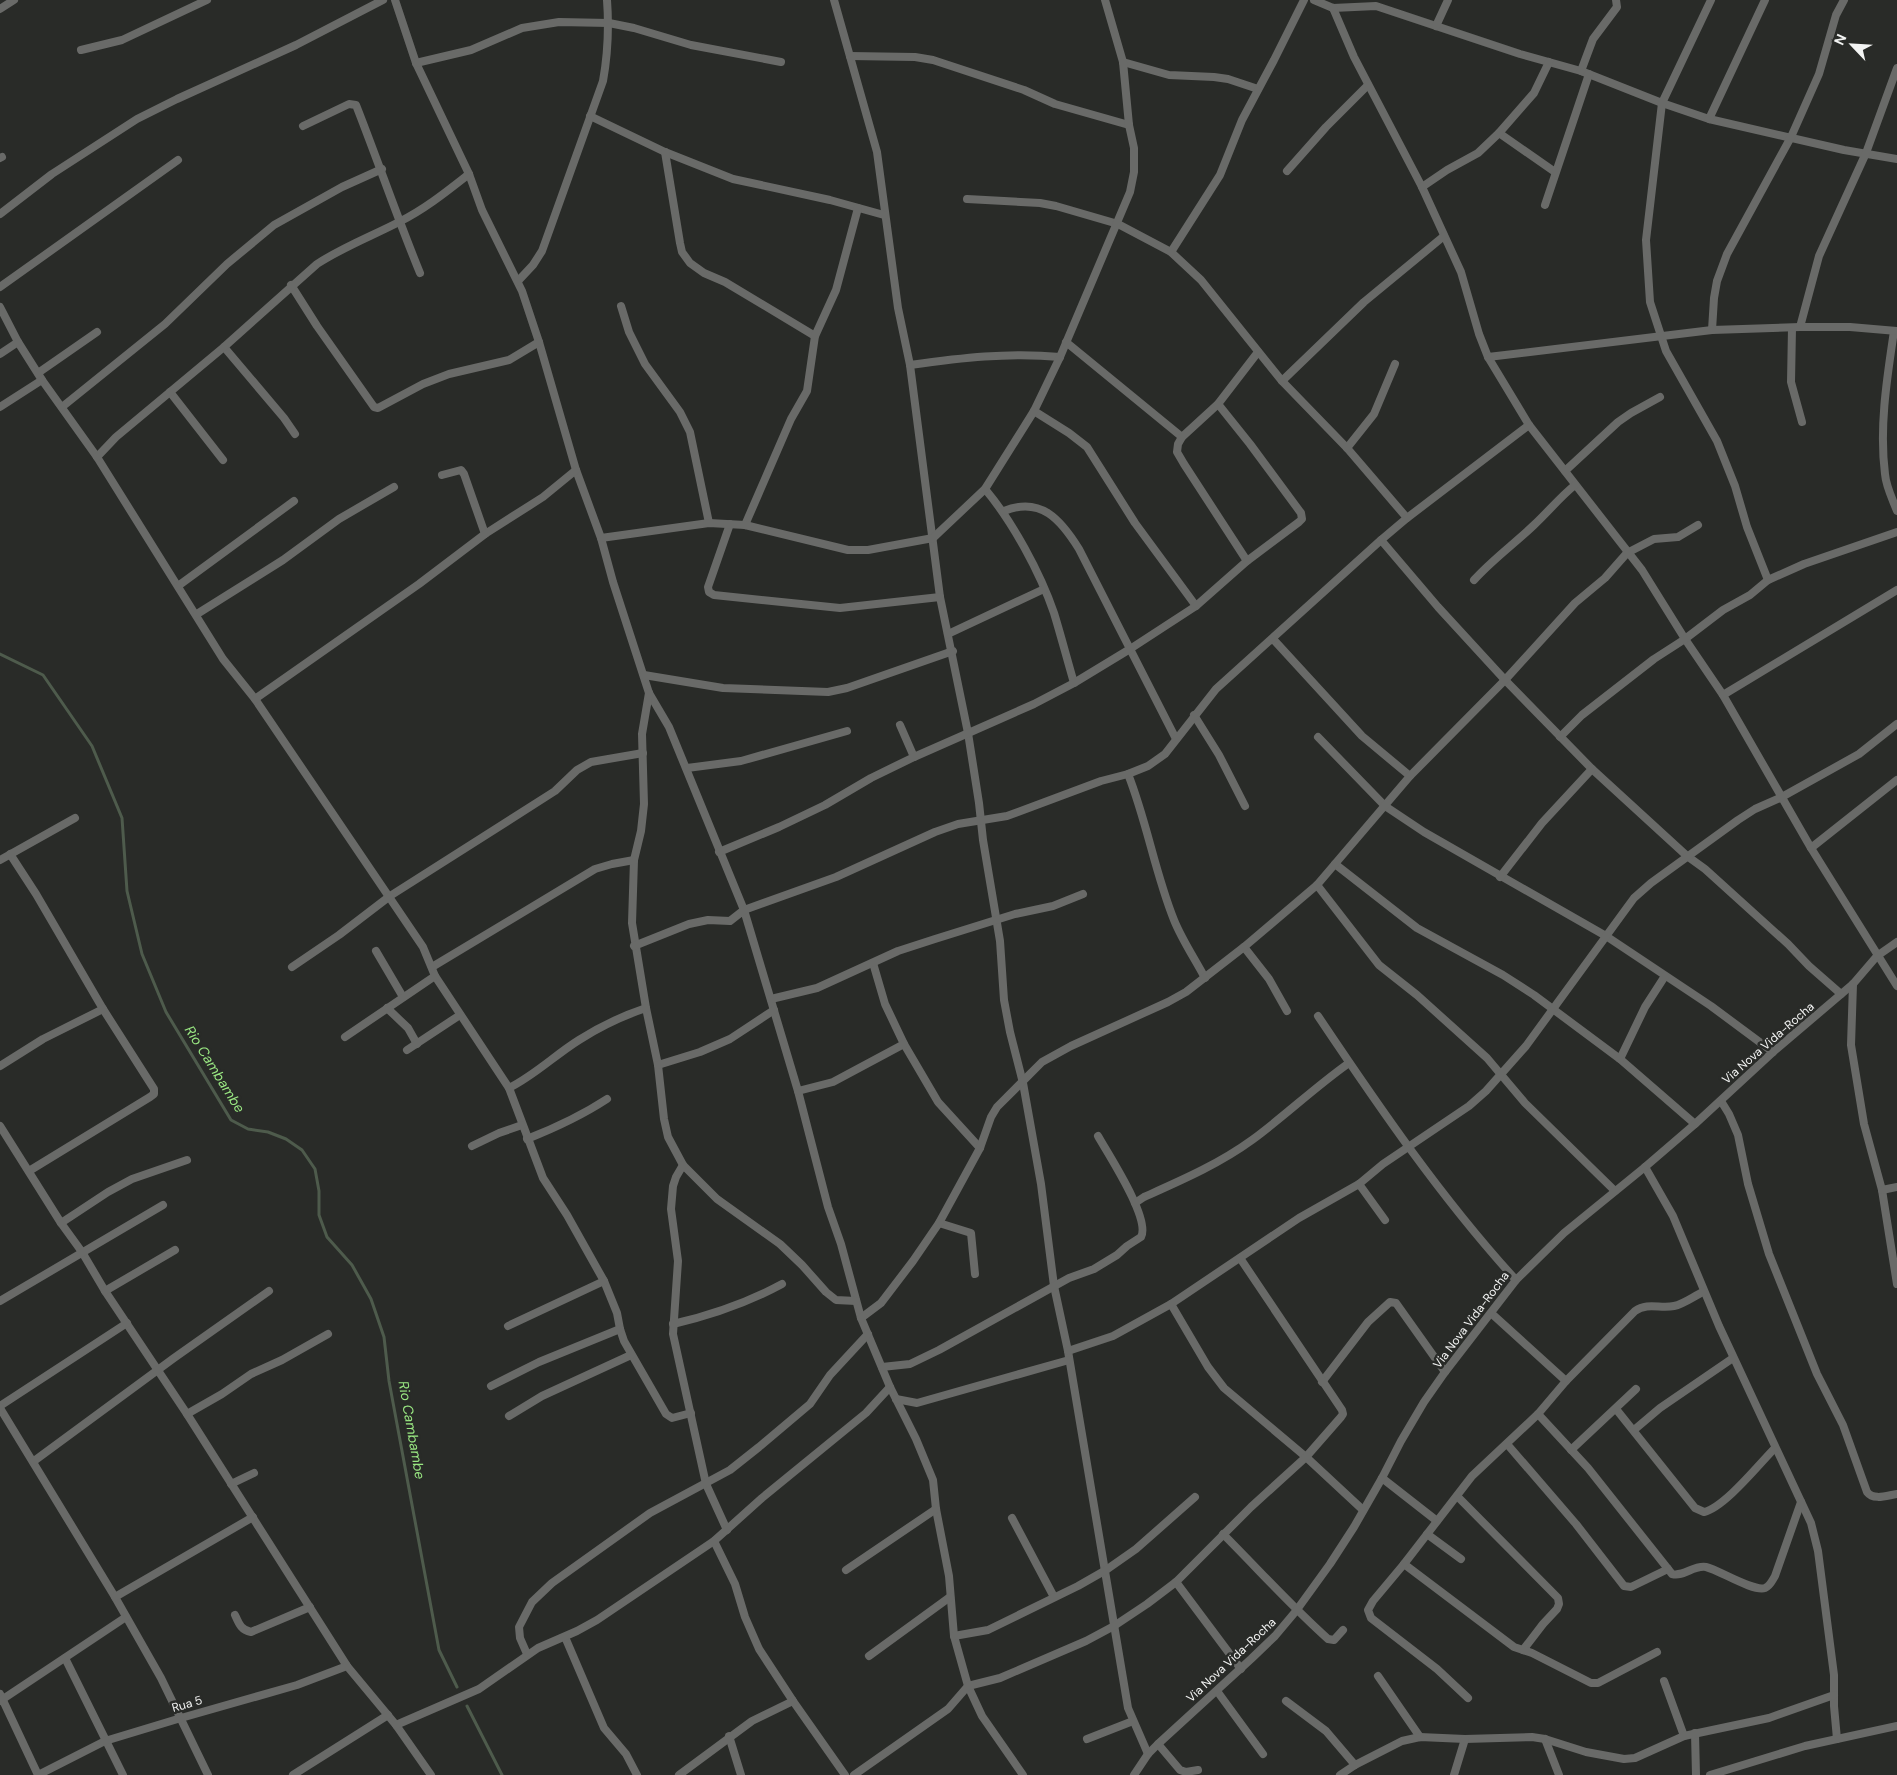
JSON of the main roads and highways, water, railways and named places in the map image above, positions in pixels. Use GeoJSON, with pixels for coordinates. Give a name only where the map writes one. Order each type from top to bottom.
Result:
{"type":"FeatureCollection","features":[{"type":"Feature","properties":{"kind":"waterway","name":"Rio Cambambe"},"geometry":{"type":"LineString","coordinates":[[0,654],[43,675],[92,746],[122,818],[127,891],[142,954],[166,1012],[231,1120],[248,1129],[268,1132],[286,1139],[302,1150],[315,1169],[319,1191],[319,1215],[327,1237],[352,1265],[371,1299],[384,1337],[389,1381],[439,1650],[457,1687]]}},
{"type":"Feature","properties":{"kind":"waterway","name":"Rio Cambambe"},"geometry":{"type":"LineString","coordinates":[[467,1706],[502,1775]]}}]}
